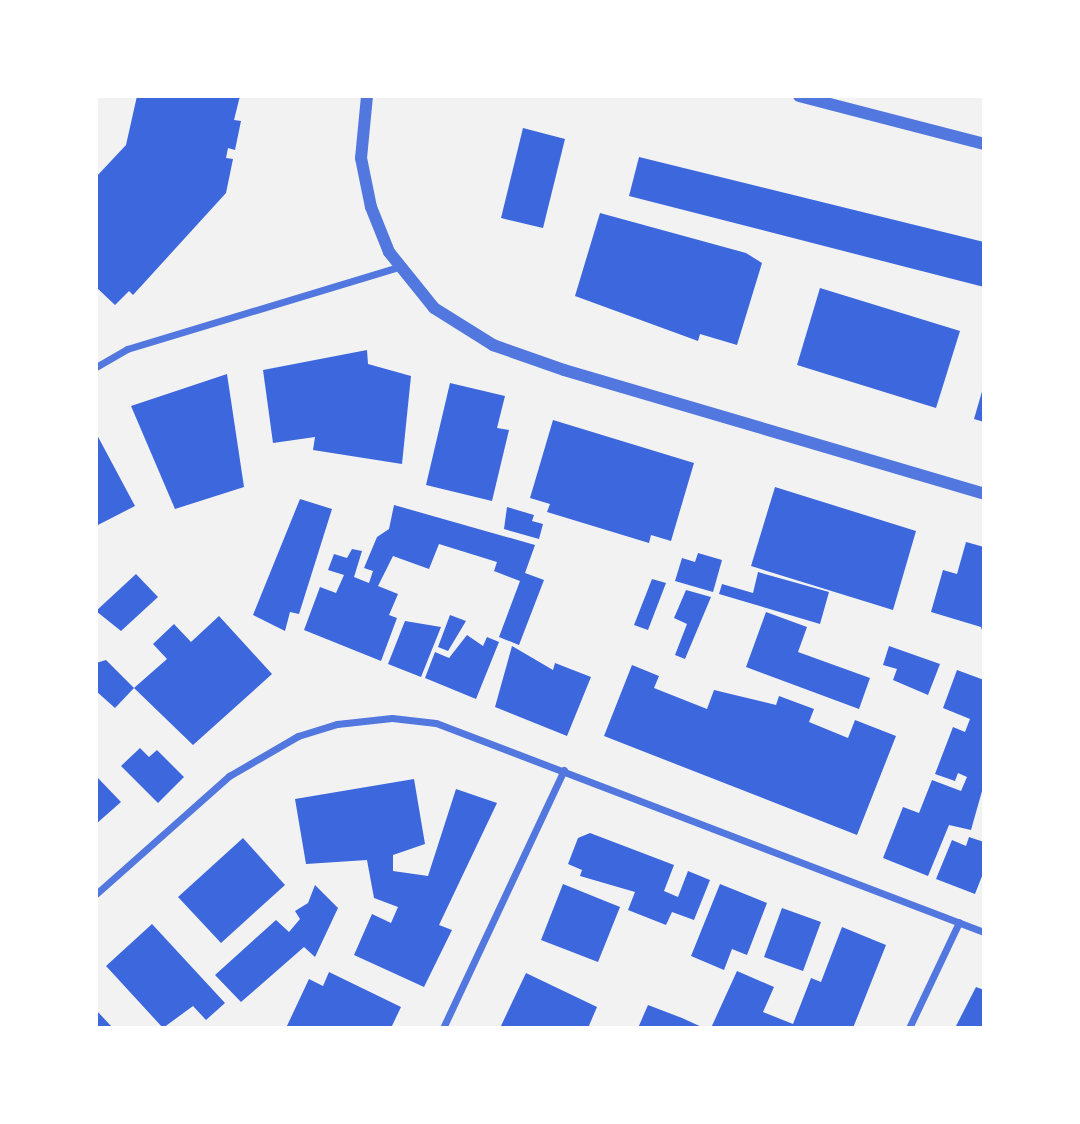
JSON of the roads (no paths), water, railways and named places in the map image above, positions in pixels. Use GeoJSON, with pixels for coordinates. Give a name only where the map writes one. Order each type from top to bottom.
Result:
{"type":"FeatureCollection","features":[{"type":"Feature","properties":{"kind":"street"},"geometry":{"type":"LineString","coordinates":[[367,96],[361,158],[371,207],[399,267],[434,308],[493,345],[984,494]]}},
{"type":"Feature","properties":{"kind":"street"},"geometry":{"type":"LineString","coordinates":[[799,96],[984,144]]}},
{"type":"Feature","properties":{"kind":"street"},"geometry":{"type":"LineString","coordinates":[[96,367],[127,349],[399,267]]}},
{"type":"Feature","properties":{"kind":"street"},"geometry":{"type":"LineString","coordinates":[[96,894],[229,776],[298,736],[337,724],[392,718],[436,723],[984,932]]}},
{"type":"Feature","properties":{"kind":"street"},"geometry":{"type":"LineString","coordinates":[[443,1028],[564,770]]}},
{"type":"Feature","properties":{"kind":"street"},"geometry":{"type":"LineString","coordinates":[[909,1028],[959,922]]}}]}
